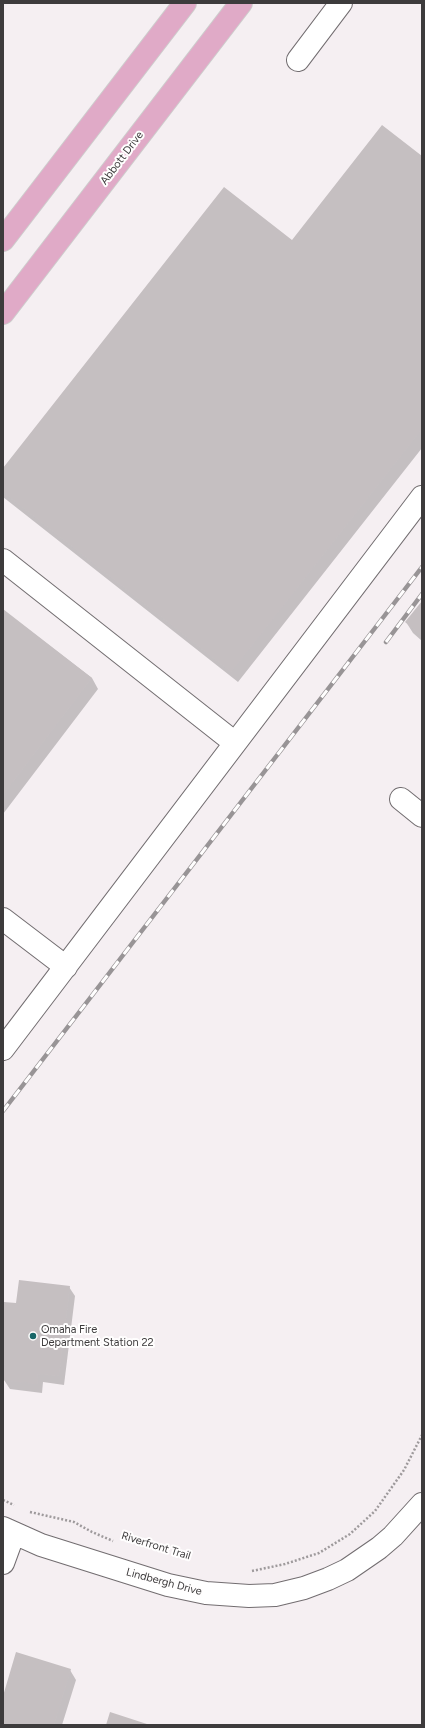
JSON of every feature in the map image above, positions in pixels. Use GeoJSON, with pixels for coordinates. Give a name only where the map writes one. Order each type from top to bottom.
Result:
{"type":"FeatureCollection","features":[{"type":"Feature","properties":{"kind":"main road"},"geometry":{"type":"LineString","coordinates":[[3,240],[185,3]]}},
{"type":"Feature","properties":{"kind":"main road","name":"Abbott Drive"},"geometry":{"type":"LineString","coordinates":[[3,313],[241,3]]}},
{"type":"Feature","properties":{"kind":"street"},"geometry":{"type":"LineString","coordinates":[[298,60],[341,3]]}},
{"type":"Feature","properties":{"kind":"street"},"geometry":{"type":"LineString","coordinates":[[3,1049],[422,497]]}},
{"type":"Feature","properties":{"kind":"street"},"geometry":{"type":"LineString","coordinates":[[3,560],[235,743]]}},
{"type":"Feature","properties":{"kind":"street"},"geometry":{"type":"LineString","coordinates":[[401,799],[422,816]]}},
{"type":"Feature","properties":{"kind":"street"},"geometry":{"type":"LineString","coordinates":[[3,919],[66,967]]}},
{"type":"Feature","properties":{"kind":"street","name":"Lindbergh Drive"},"geometry":{"type":"LineString","coordinates":[[8,1531],[41,1545],[168,1585],[206,1594],[228,1596],[275,1595],[304,1588],[347,1570],[379,1548],[393,1536],[422,1504]]}},
{"type":"Feature","properties":{"kind":"street"},"geometry":{"type":"LineString","coordinates":[[3,1563],[8,1531]]}},
{"type":"Feature","properties":{"kind":"path"},"geometry":{"type":"LineString","coordinates":[[251,1571],[285,1564],[319,1553],[350,1534],[375,1511],[404,1470],[422,1435]]}},
{"type":"Feature","properties":{"kind":"path"},"geometry":{"type":"LineString","coordinates":[[3,1500],[16,1506]]}},
{"type":"Feature","properties":{"kind":"path","name":"Riverfront Trail"},"geometry":{"type":"LineString","coordinates":[[28,1512],[74,1522],[115,1542]]}},
{"type":"Feature","properties":{"kind":"building"},"geometry":{"type":"Polygon","coordinates":[[[382,125],[422,156],[422,429],[231,672],[3,492],[3,468],[224,187],[292,240],[382,125]]]}},
{"type":"Feature","properties":{"kind":"building"},"geometry":{"type":"Polygon","coordinates":[[[422,601],[422,636],[405,622],[422,601]]]}},
{"type":"Feature","properties":{"kind":"building"},"geometry":{"type":"Polygon","coordinates":[[[3,609],[92,678],[3,795],[3,609]]]}},
{"type":"Feature","properties":{"kind":"building","name":"Omaha Fire Department Station 22"},"geometry":{"type":"Polygon","coordinates":[[[19,1280],[70,1286],[59,1376],[38,1374],[37,1384],[3,1380],[5,1364],[3,1364],[4,1302],[16,1303],[19,1280]]]}},
{"type":"Feature","properties":{"kind":"building"},"geometry":{"type":"Polygon","coordinates":[[[16,1652],[71,1669],[54,1725],[3,1725],[3,1696],[16,1652]]]}},
{"type":"Feature","properties":{"kind":"building"},"geometry":{"type":"Polygon","coordinates":[[[110,1712],[150,1725],[106,1725],[110,1712]]]}},
{"type":"Feature","properties":{"kind":"railway"},"geometry":{"type":"LineString","coordinates":[[3,1111],[422,567]]}},
{"type":"Feature","properties":{"kind":"railway"},"geometry":{"type":"LineString","coordinates":[[386,642],[422,594]]}},
{"type":"Feature","properties":{"kind":"place","name":"Omaha Fire Department Station 22"},"geometry":{"type":"Point","coordinates":[33,1336]}}]}
